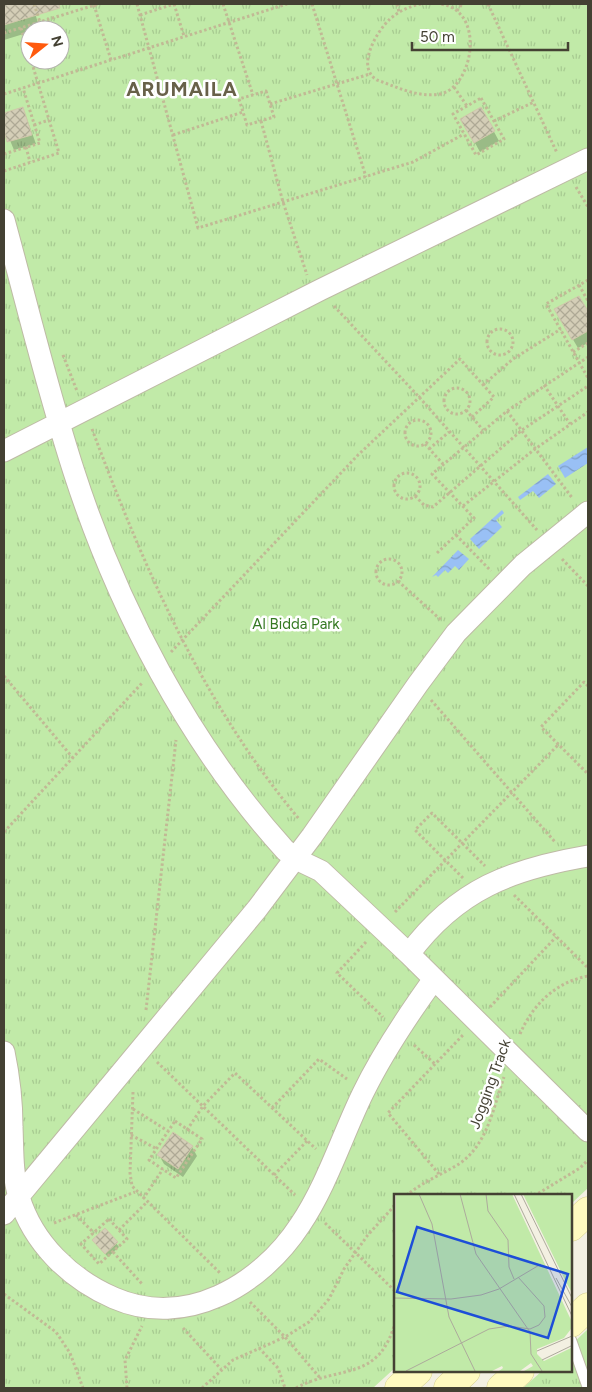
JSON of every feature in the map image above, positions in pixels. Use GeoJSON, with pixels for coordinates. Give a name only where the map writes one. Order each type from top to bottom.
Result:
{"type":"FeatureCollection","features":[{"type":"Feature","properties":{"kind":"main road"},"geometry":{"type":"LineString","coordinates":[[572,1226],[588,1211]]}},
{"type":"Feature","properties":{"kind":"main road"},"geometry":{"type":"LineString","coordinates":[[572,1322],[588,1307]]}},
{"type":"Feature","properties":{"kind":"main road"},"geometry":{"type":"LineString","coordinates":[[399,1388],[417,1372]]}},
{"type":"Feature","properties":{"kind":"main road"},"geometry":{"type":"LineString","coordinates":[[448,1388],[465,1372]]}},
{"type":"Feature","properties":{"kind":"main road"},"geometry":{"type":"LineString","coordinates":[[501,1388],[519,1372]]}},
{"type":"Feature","properties":{"kind":"street"},"geometry":{"type":"LineString","coordinates":[[4,451],[320,290],[588,158]]}},
{"type":"Feature","properties":{"kind":"street"},"geometry":{"type":"LineString","coordinates":[[4,220],[59,423],[77,482],[109,564],[158,666],[184,710],[237,791],[275,838],[296,858],[321,871],[414,946],[434,979],[588,1131]]}},
{"type":"Feature","properties":{"kind":"street"},"geometry":{"type":"LineString","coordinates":[[4,1214],[220,955],[296,858],[418,684],[456,634],[523,565],[588,512]]}},
{"type":"Feature","properties":{"kind":"street"},"geometry":{"type":"LineString","coordinates":[[414,946],[446,913],[488,885],[534,866],[579,858]]}},
{"type":"Feature","properties":{"kind":"street"},"geometry":{"type":"LineString","coordinates":[[4,1052],[10,1092],[13,1167],[18,1196],[34,1231],[56,1259],[85,1283],[115,1298],[149,1309],[166,1310],[199,1304],[235,1288],[276,1255],[291,1237],[310,1209],[364,1091],[398,1031],[434,979]]}},
{"type":"Feature","properties":{"kind":"lane"},"geometry":{"type":"LineString","coordinates":[[572,1343],[588,1388]]}},
{"type":"Feature","properties":{"kind":"path"},"geometry":{"type":"LineString","coordinates":[[34,4],[39,20]]}},
{"type":"Feature","properties":{"kind":"path"},"geometry":{"type":"LineString","coordinates":[[46,20],[96,4],[111,60]]}},
{"type":"Feature","properties":{"kind":"path"},"geometry":{"type":"LineString","coordinates":[[137,4],[198,228],[413,162],[464,134]]}},
{"type":"Feature","properties":{"kind":"path"},"geometry":{"type":"LineString","coordinates":[[140,15],[174,4],[184,36]]}},
{"type":"Feature","properties":{"kind":"path"},"geometry":{"type":"LineString","coordinates":[[223,4],[253,95]]}},
{"type":"Feature","properties":{"kind":"path"},"geometry":{"type":"LineString","coordinates":[[4,94],[229,22],[273,6],[287,4]]}},
{"type":"Feature","properties":{"kind":"path"},"geometry":{"type":"LineString","coordinates":[[312,4],[366,177]]}},
{"type":"Feature","properties":{"kind":"path"},"geometry":{"type":"LineString","coordinates":[[397,4],[400,12]]}},
{"type":"Feature","properties":{"kind":"path"},"geometry":{"type":"LineString","coordinates":[[421,4],[400,12],[390,19],[377,36],[367,62],[370,74],[377,80],[419,94],[440,94],[454,87],[467,61],[471,44],[465,21],[457,11],[440,4]]}},
{"type":"Feature","properties":{"kind":"path"},"geometry":{"type":"LineString","coordinates":[[457,11],[462,4]]}},
{"type":"Feature","properties":{"kind":"path"},"geometry":{"type":"LineString","coordinates":[[488,4],[565,170],[588,208]]}},
{"type":"Feature","properties":{"kind":"path"},"geometry":{"type":"LineString","coordinates":[[4,33],[20,28]]}},
{"type":"Feature","properties":{"kind":"path"},"geometry":{"type":"LineString","coordinates":[[4,171],[59,153],[34,70]]}},
{"type":"Feature","properties":{"kind":"path"},"geometry":{"type":"LineString","coordinates":[[270,104],[370,74]]}},
{"type":"Feature","properties":{"kind":"path"},"geometry":{"type":"LineString","coordinates":[[454,87],[467,106]]}},
{"type":"Feature","properties":{"kind":"path"},"geometry":{"type":"LineString","coordinates":[[4,154],[40,143],[23,88]]}},
{"type":"Feature","properties":{"kind":"path"},"geometry":{"type":"LineString","coordinates":[[266,91],[270,104],[274,117],[247,125],[240,99],[266,91]]}},
{"type":"Feature","properties":{"kind":"path"},"geometry":{"type":"LineString","coordinates":[[481,98],[494,121],[504,139],[476,155],[453,114],[481,98]]}},
{"type":"Feature","properties":{"kind":"path"},"geometry":{"type":"LineString","coordinates":[[494,121],[534,102]]}},
{"type":"Feature","properties":{"kind":"path"},"geometry":{"type":"LineString","coordinates":[[173,135],[243,112]]}},
{"type":"Feature","properties":{"kind":"path"},"geometry":{"type":"LineString","coordinates":[[34,125],[49,120]]}},
{"type":"Feature","properties":{"kind":"path"},"geometry":{"type":"LineString","coordinates":[[261,121],[283,202],[302,264],[309,279],[419,397],[524,515]]}},
{"type":"Feature","properties":{"kind":"path"},"geometry":{"type":"LineString","coordinates":[[26,147],[30,162]]}},
{"type":"Feature","properties":{"kind":"path"},"geometry":{"type":"LineString","coordinates":[[588,280],[546,304],[588,378]]}},
{"type":"Feature","properties":{"kind":"path"},"geometry":{"type":"LineString","coordinates":[[579,285],[588,301]]}},
{"type":"Feature","properties":{"kind":"path"},"geometry":{"type":"LineString","coordinates":[[483,385],[513,359],[561,329]]}},
{"type":"Feature","properties":{"kind":"path"},"geometry":{"type":"LineString","coordinates":[[497,330],[506,332],[512,339],[508,352],[500,355],[491,352],[487,344],[489,335],[497,330]]}},
{"type":"Feature","properties":{"kind":"path"},"geometry":{"type":"LineString","coordinates":[[573,352],[588,343]]}},
{"type":"Feature","properties":{"kind":"path"},"geometry":{"type":"LineString","coordinates":[[60,346],[129,527],[182,641],[241,742],[263,774],[312,836]]}},
{"type":"Feature","properties":{"kind":"path"},"geometry":{"type":"LineString","coordinates":[[508,352],[513,359]]}},
{"type":"Feature","properties":{"kind":"path"},"geometry":{"type":"LineString","coordinates":[[437,553],[474,518],[432,474],[507,411],[588,357]]}},
{"type":"Feature","properties":{"kind":"path"},"geometry":{"type":"LineString","coordinates":[[4,832],[358,455],[460,360],[494,397],[472,418]]}},
{"type":"Feature","properties":{"kind":"path"},"geometry":{"type":"LineString","coordinates":[[544,385],[570,424]]}},
{"type":"Feature","properties":{"kind":"path"},"geometry":{"type":"LineString","coordinates":[[415,496],[424,505],[430,507],[522,430],[588,386]]}},
{"type":"Feature","properties":{"kind":"path"},"geometry":{"type":"LineString","coordinates":[[460,388],[468,393],[470,402],[466,410],[457,414],[448,410],[445,397],[451,390],[460,388]]}},
{"type":"Feature","properties":{"kind":"path"},"geometry":{"type":"LineString","coordinates":[[466,410],[483,430]]}},
{"type":"Feature","properties":{"kind":"path"},"geometry":{"type":"LineString","coordinates":[[507,411],[562,484]]}},
{"type":"Feature","properties":{"kind":"path"},"geometry":{"type":"LineString","coordinates":[[463,506],[535,448],[588,412]]}},
{"type":"Feature","properties":{"kind":"path"},"geometry":{"type":"LineString","coordinates":[[422,421],[430,427],[431,436],[425,444],[415,446],[407,440],[406,430],[412,422],[422,421]]}},
{"type":"Feature","properties":{"kind":"path"},"geometry":{"type":"LineString","coordinates":[[430,449],[450,432]]}},
{"type":"Feature","properties":{"kind":"path"},"geometry":{"type":"LineString","coordinates":[[425,444],[443,464]]}},
{"type":"Feature","properties":{"kind":"path"},"geometry":{"type":"LineString","coordinates":[[409,473],[417,478],[420,488],[415,496],[406,499],[397,494],[394,485],[399,476],[409,473]]}},
{"type":"Feature","properties":{"kind":"path"},"geometry":{"type":"LineString","coordinates":[[456,536],[477,556]]}},
{"type":"Feature","properties":{"kind":"path"},"geometry":{"type":"LineString","coordinates":[[386,560],[399,564],[402,573],[398,582],[390,585],[381,582],[376,574],[378,565],[386,560]]}},
{"type":"Feature","properties":{"kind":"path"},"geometry":{"type":"LineString","coordinates":[[398,582],[456,634]]}},
{"type":"Feature","properties":{"kind":"path"},"geometry":{"type":"LineString","coordinates":[[4,676],[73,758]]}},
{"type":"Feature","properties":{"kind":"path"},"geometry":{"type":"LineString","coordinates":[[588,686],[584,682],[541,728],[588,774]]}},
{"type":"Feature","properties":{"kind":"path"},"geometry":{"type":"LineString","coordinates":[[418,684],[512,792],[579,858]]}},
{"type":"Feature","properties":{"kind":"path"},"geometry":{"type":"LineString","coordinates":[[184,710],[177,733],[147,1001],[147,1042],[203,1106],[394,1290]]}},
{"type":"Feature","properties":{"kind":"path"},"geometry":{"type":"LineString","coordinates":[[512,792],[558,745]]}},
{"type":"Feature","properties":{"kind":"path"},"geometry":{"type":"LineString","coordinates":[[387,909],[414,946]]}},
{"type":"Feature","properties":{"kind":"path"},"geometry":{"type":"LineString","coordinates":[[439,1174],[388,1113],[556,937]]}},
{"type":"Feature","properties":{"kind":"path","name":"Jogging Track"},"geometry":{"type":"LineString","coordinates":[[409,1194],[468,1157],[482,1138],[527,1018],[536,1006],[558,987],[571,980],[588,976]]}},
{"type":"Feature","properties":{"kind":"path"},"geometry":{"type":"LineString","coordinates":[[272,1108],[319,1059],[364,1091]]}},
{"type":"Feature","properties":{"kind":"path"},"geometry":{"type":"LineString","coordinates":[[187,1130],[203,1106],[235,1073],[331,1163]]}},
{"type":"Feature","properties":{"kind":"path"},"geometry":{"type":"LineString","coordinates":[[119,1075],[133,1087],[130,1180],[135,1192],[285,1337],[321,1379]]}},
{"type":"Feature","properties":{"kind":"path"},"geometry":{"type":"LineString","coordinates":[[132,1109],[168,1131]]}},
{"type":"Feature","properties":{"kind":"path"},"geometry":{"type":"LineString","coordinates":[[175,1121],[202,1140],[176,1178],[149,1160],[168,1131],[175,1121]]}},
{"type":"Feature","properties":{"kind":"path"},"geometry":{"type":"LineString","coordinates":[[132,1135],[157,1149]]}},
{"type":"Feature","properties":{"kind":"path"},"geometry":{"type":"LineString","coordinates":[[274,1175],[307,1141]]}},
{"type":"Feature","properties":{"kind":"path"},"geometry":{"type":"LineString","coordinates":[[537,1194],[580,1168],[588,1160]]}},
{"type":"Feature","properties":{"kind":"path"},"geometry":{"type":"LineString","coordinates":[[143,1199],[163,1169]]}},
{"type":"Feature","properties":{"kind":"path"},"geometry":{"type":"LineString","coordinates":[[34,1231],[135,1192]]}},
{"type":"Feature","properties":{"kind":"path"},"geometry":{"type":"LineString","coordinates":[[119,1230],[146,1203]]}},
{"type":"Feature","properties":{"kind":"path"},"geometry":{"type":"LineString","coordinates":[[202,1388],[233,1360],[285,1337],[303,1326],[320,1311],[355,1252],[394,1206]]}},
{"type":"Feature","properties":{"kind":"path"},"geometry":{"type":"LineString","coordinates":[[76,1215],[94,1233]]}},
{"type":"Feature","properties":{"kind":"path"},"geometry":{"type":"LineString","coordinates":[[109,1219],[119,1230],[127,1239],[99,1264],[81,1244],[109,1219]]}},
{"type":"Feature","properties":{"kind":"path"},"geometry":{"type":"LineString","coordinates":[[4,1294],[56,1332],[70,1353],[83,1388]]}},
{"type":"Feature","properties":{"kind":"path"},"geometry":{"type":"LineString","coordinates":[[127,1388],[125,1360],[149,1309]]}},
{"type":"Feature","properties":{"kind":"path"},"geometry":{"type":"LineString","coordinates":[[296,1388],[358,1369],[375,1359],[389,1342],[394,1326]]}},
{"type":"Feature","properties":{"kind":"path"},"geometry":{"type":"LineString","coordinates":[[259,1348],[278,1368],[285,1388]]}},
{"type":"Feature","properties":{"kind":"green space","name":"Al Bidda Park"},"geometry":{"type":"Polygon","coordinates":[[[4,4],[588,4],[588,1188],[572,1203],[572,1194],[394,1194],[394,1369],[373,1388],[4,1388],[4,4]]]}},
{"type":"Feature","properties":{"kind":"green space"},"geometry":{"type":"Polygon","coordinates":[[[588,1329],[588,1388],[523,1388],[541,1372],[572,1372],[572,1344],[588,1329]]]}},
{"type":"Feature","properties":{"kind":"water"},"geometry":{"type":"Polygon","coordinates":[[[588,447],[588,463],[565,478],[558,466],[588,447]]]}},
{"type":"Feature","properties":{"kind":"water"},"geometry":{"type":"Polygon","coordinates":[[[548,474],[556,484],[539,498],[533,491],[520,500],[518,497],[548,474]]]}},
{"type":"Feature","properties":{"kind":"water"},"geometry":{"type":"Polygon","coordinates":[[[502,510],[504,513],[496,520],[502,527],[479,549],[470,539],[502,510]]]}},
{"type":"Feature","properties":{"kind":"water"},"geometry":{"type":"Polygon","coordinates":[[[458,550],[469,559],[459,570],[455,566],[448,573],[445,570],[438,577],[436,575],[432,577],[458,550]]]}},
{"type":"Feature","properties":{"kind":"building"},"geometry":{"type":"Polygon","coordinates":[[[4,4],[59,4],[60,8],[4,25],[4,4]]]}},
{"type":"Feature","properties":{"kind":"building"},"geometry":{"type":"Polygon","coordinates":[[[23,107],[32,135],[7,142],[4,131],[4,113],[23,107]]]}},
{"type":"Feature","properties":{"kind":"building"},"geometry":{"type":"Polygon","coordinates":[[[481,107],[495,131],[474,143],[460,119],[481,107]]]}},
{"type":"Feature","properties":{"kind":"building"},"geometry":{"type":"Polygon","coordinates":[[[579,296],[588,311],[588,331],[572,340],[554,309],[579,296]]]}},
{"type":"Feature","properties":{"kind":"building"},"geometry":{"type":"Polygon","coordinates":[[[173,1132],[193,1146],[178,1169],[157,1155],[173,1132]]]}},
{"type":"Feature","properties":{"kind":"building"},"geometry":{"type":"Polygon","coordinates":[[[105,1228],[118,1242],[105,1254],[92,1240],[105,1228]]]}},
{"type":"Feature","properties":{"kind":"district","name":"ARUMAILA"},"geometry":{"type":"Point","coordinates":[182,89]}}]}
